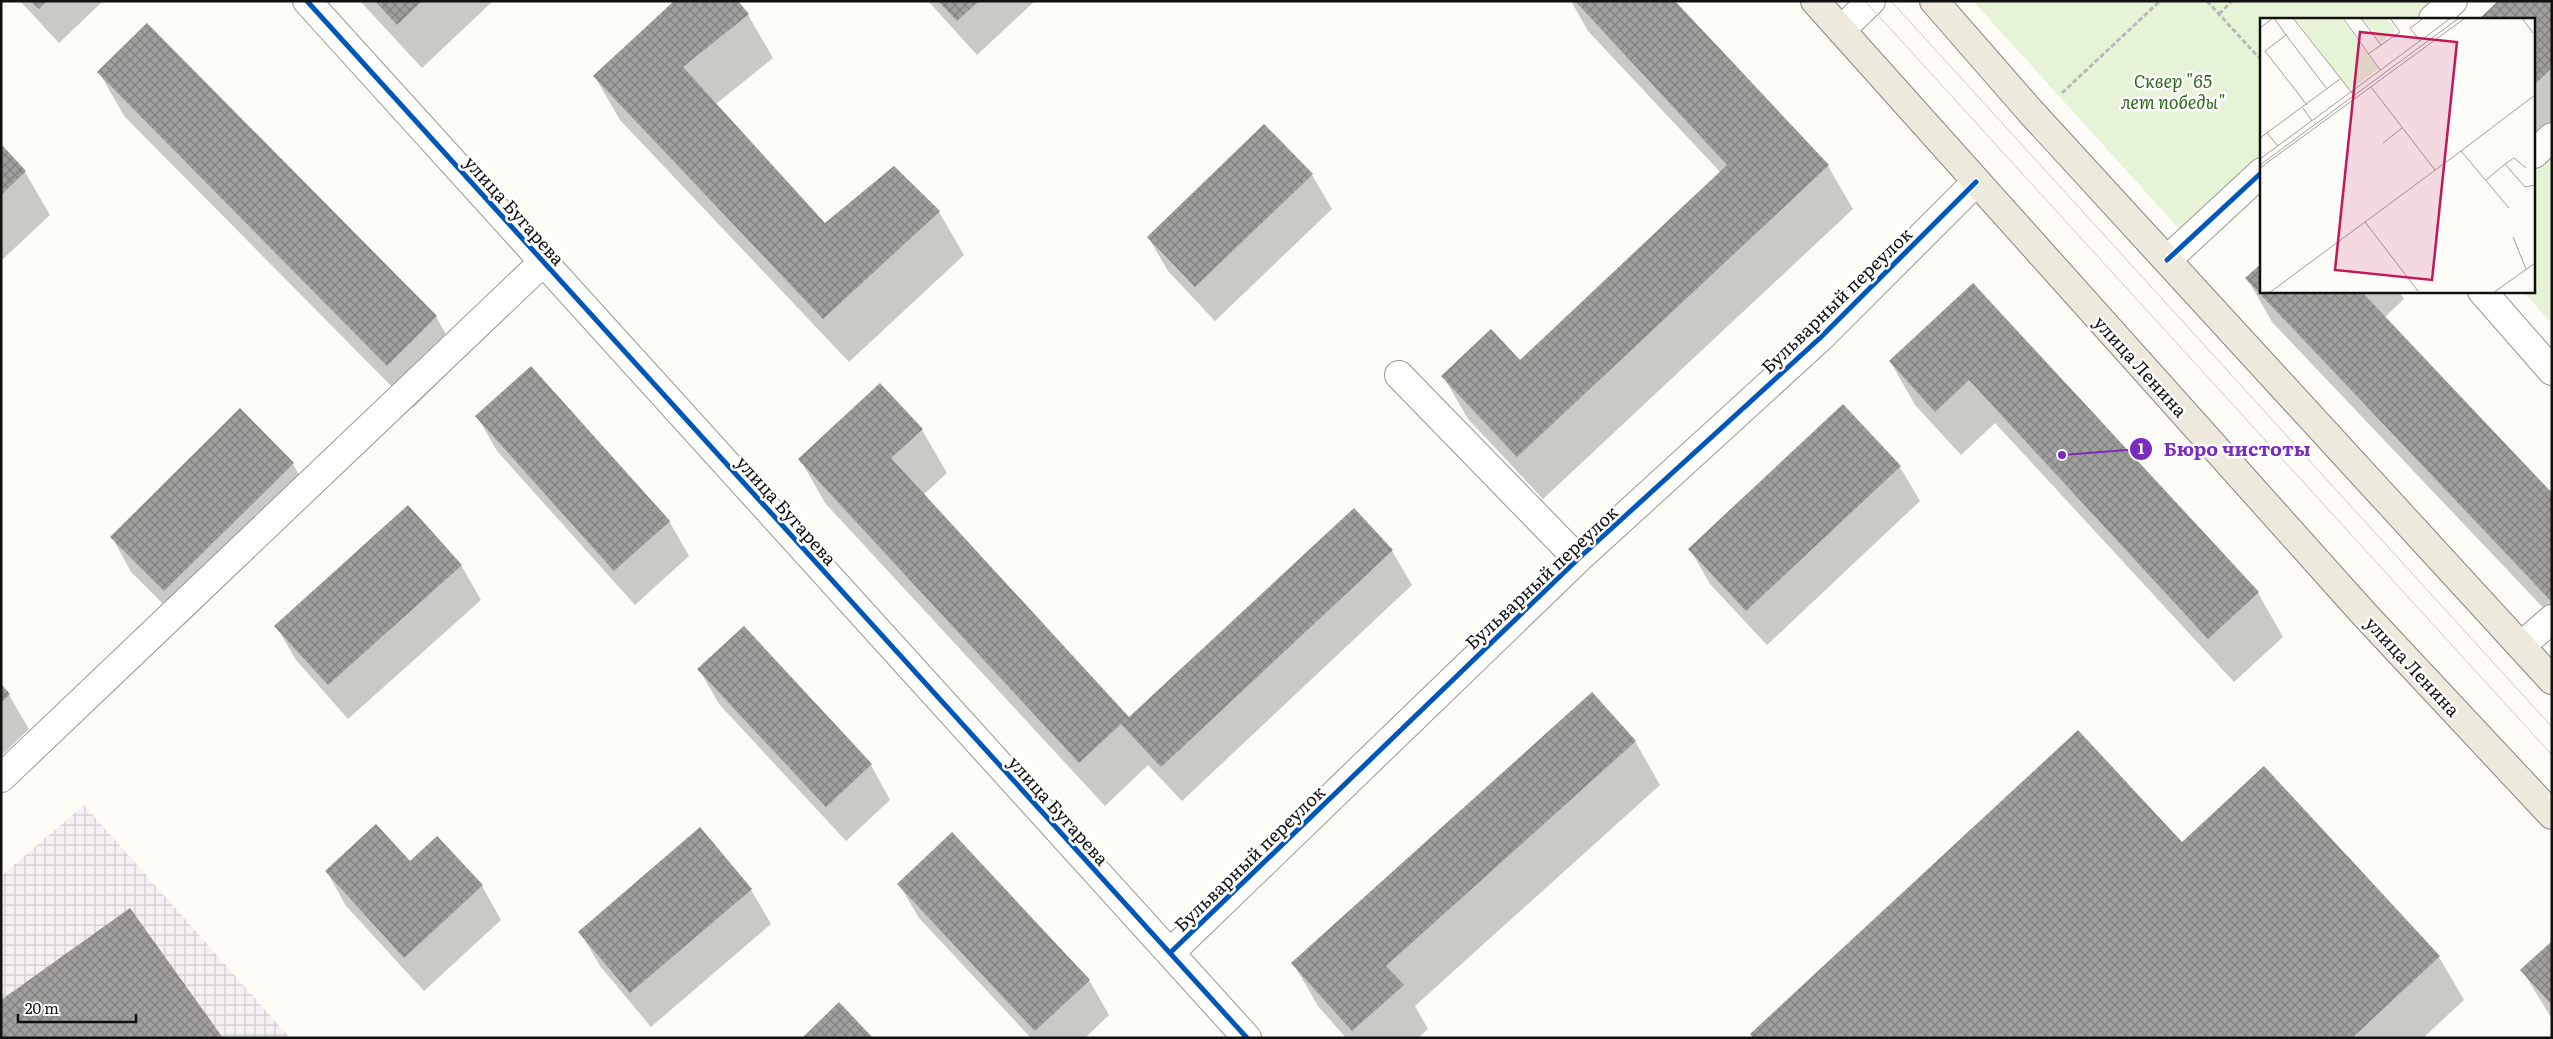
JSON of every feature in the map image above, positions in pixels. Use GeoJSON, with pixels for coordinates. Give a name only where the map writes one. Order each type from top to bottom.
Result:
{"type":"FeatureCollection","features":[{"type":"Feature","properties":{"kind":"main road","name":"улица Ленина"},"geometry":{"type":"LineString","coordinates":[[1815,1],[2365,615],[2552,815]]}},
{"type":"Feature","properties":{"kind":"main road"},"geometry":{"type":"LineString","coordinates":[[1934,1],[2030,111],[2552,680]]}},
{"type":"Feature","properties":{"kind":"street","name":"улица Бугарева"},"geometry":{"type":"LineString","coordinates":[[307,1],[370,68],[542,262],[1247,1038]]}},
{"type":"Feature","properties":{"kind":"street"},"geometry":{"type":"LineString","coordinates":[[1841,30],[1871,1]]}},
{"type":"Feature","properties":{"kind":"street"},"geometry":{"type":"LineString","coordinates":[[2434,18],[2453,1]]}},
{"type":"Feature","properties":{"kind":"street"},"geometry":{"type":"LineString","coordinates":[[2536,152],[2552,137]]}},
{"type":"Feature","properties":{"kind":"street"},"geometry":{"type":"LineString","coordinates":[[2167,260],[2260,174]]}},
{"type":"Feature","properties":{"kind":"street","name":"Бульварный переулок"},"geometry":{"type":"LineString","coordinates":[[1170,953],[1578,559],[1820,338],[1976,182]]}},
{"type":"Feature","properties":{"kind":"street"},"geometry":{"type":"LineString","coordinates":[[1,778],[542,262]]}},
{"type":"Feature","properties":{"kind":"street"},"geometry":{"type":"LineString","coordinates":[[2483,292],[2552,370]]}},
{"type":"Feature","properties":{"kind":"street"},"geometry":{"type":"LineString","coordinates":[[1399,374],[1578,559]]}},
{"type":"Feature","properties":{"kind":"street"},"geometry":{"type":"LineString","coordinates":[[2521,646],[2552,619]]}},
{"type":"Feature","properties":{"kind":"path"},"geometry":{"type":"LineString","coordinates":[[2055,100],[2160,1]]}},
{"type":"Feature","properties":{"kind":"path"},"geometry":{"type":"LineString","coordinates":[[2207,1],[2260,59]]}},
{"type":"Feature","properties":{"kind":"path"},"geometry":{"type":"LineString","coordinates":[[2219,14],[2232,1]]}},
{"type":"Feature","properties":{"kind":"shaded area"},"geometry":{"type":"Polygon","coordinates":[[[84,805],[290,1038],[1,1038],[1,876],[84,805]]]}},
{"type":"Feature","properties":{"kind":"green space","name":"Сквер \"65 лет победы\""},"geometry":{"type":"Polygon","coordinates":[[[1973,1],[2440,1],[2422,18],[2260,18],[2260,163],[2182,232],[1973,1]]]}},
{"type":"Feature","properties":{"kind":"green space"},"geometry":{"type":"Polygon","coordinates":[[[2552,157],[2552,324],[2524,292],[2536,292],[2536,171],[2552,157]]]}},
{"type":"Feature","properties":{"kind":"building"},"geometry":{"type":"Polygon","coordinates":[[[31,1],[47,1],[39,9],[31,1]]]}},
{"type":"Feature","properties":{"kind":"building"},"geometry":{"type":"Polygon","coordinates":[[[375,1],[422,1],[397,25],[375,1]]]}},
{"type":"Feature","properties":{"kind":"building"},"geometry":{"type":"Polygon","coordinates":[[[674,1],[738,1],[749,14],[683,67],[825,223],[894,166],[940,211],[823,319],[593,76],[674,1]]]}},
{"type":"Feature","properties":{"kind":"building"},"geometry":{"type":"Polygon","coordinates":[[[938,1],[979,1],[957,21],[938,1]]]}},
{"type":"Feature","properties":{"kind":"building"},"geometry":{"type":"Polygon","coordinates":[[[1575,1],[1675,1],[1829,165],[1517,457],[1441,376],[1491,329],[1520,360],[1727,165],[1575,1]]]}},
{"type":"Feature","properties":{"kind":"building"},"geometry":{"type":"Polygon","coordinates":[[[2498,1],[2552,1],[2552,68],[2536,83],[2536,18],[2480,18],[2498,1]]]}},
{"type":"Feature","properties":{"kind":"building"},"geometry":{"type":"Polygon","coordinates":[[[147,23],[437,316],[387,366],[97,72],[147,23]]]}},
{"type":"Feature","properties":{"kind":"building"},"geometry":{"type":"Polygon","coordinates":[[[1264,124],[1313,174],[1195,287],[1147,237],[1264,124]]]}},
{"type":"Feature","properties":{"kind":"building"},"geometry":{"type":"Polygon","coordinates":[[[1,144],[26,171],[1,195],[1,144]]]}},
{"type":"Feature","properties":{"kind":"building"},"geometry":{"type":"Polygon","coordinates":[[[2260,265],[2260,292],[2362,292],[2552,493],[2552,597],[2550,600],[2245,278],[2260,265]]]}},
{"type":"Feature","properties":{"kind":"building"},"geometry":{"type":"Polygon","coordinates":[[[1973,283],[2259,592],[2208,639],[1969,380],[1935,412],[1889,361],[1973,283]]]}},
{"type":"Feature","properties":{"kind":"building"},"geometry":{"type":"Polygon","coordinates":[[[531,366],[670,521],[614,571],[475,416],[531,366]]]}},
{"type":"Feature","properties":{"kind":"building"},"geometry":{"type":"Polygon","coordinates":[[[880,383],[923,429],[891,458],[1129,717],[1354,508],[1393,550],[1161,767],[1121,724],[1079,763],[798,459],[880,383]]]}},
{"type":"Feature","properties":{"kind":"building"},"geometry":{"type":"Polygon","coordinates":[[[1843,404],[1901,466],[1746,611],[1688,549],[1843,404]]]}},
{"type":"Feature","properties":{"kind":"building"},"geometry":{"type":"Polygon","coordinates":[[[240,408],[294,463],[164,591],[110,537],[240,408]]]}},
{"type":"Feature","properties":{"kind":"building"},"geometry":{"type":"Polygon","coordinates":[[[408,505],[462,565],[328,685],[274,626],[408,505]]]}},
{"type":"Feature","properties":{"kind":"building"},"geometry":{"type":"Polygon","coordinates":[[[744,626],[872,764],[826,807],[697,669],[744,626]]]}},
{"type":"Feature","properties":{"kind":"building"},"geometry":{"type":"Polygon","coordinates":[[[1,684],[10,694],[1,703],[1,684]]]}},
{"type":"Feature","properties":{"kind":"building"},"geometry":{"type":"Polygon","coordinates":[[[1592,692],[1636,741],[1386,966],[1404,985],[1352,1031],[1291,963],[1592,692]]]}},
{"type":"Feature","properties":{"kind":"building"},"geometry":{"type":"Polygon","coordinates":[[[2078,730],[2182,842],[2264,766],[2440,956],[2352,1038],[1753,1038],[1750,1034],[2078,730]]]}},
{"type":"Feature","properties":{"kind":"building"},"geometry":{"type":"Polygon","coordinates":[[[376,824],[410,861],[437,836],[483,885],[404,958],[325,871],[376,824]]]}},
{"type":"Feature","properties":{"kind":"building"},"geometry":{"type":"Polygon","coordinates":[[[700,827],[752,889],[630,993],[578,932],[700,827]]]}},
{"type":"Feature","properties":{"kind":"building"},"geometry":{"type":"Polygon","coordinates":[[[952,832],[1090,980],[1035,1031],[897,884],[952,832]]]}},
{"type":"Feature","properties":{"kind":"building"},"geometry":{"type":"Polygon","coordinates":[[[130,908],[223,1038],[1,1038],[1,1000],[130,908]]]}},
{"type":"Feature","properties":{"kind":"building"},"geometry":{"type":"Polygon","coordinates":[[[2552,941],[2552,1005],[2520,970],[2552,941]]]}},
{"type":"Feature","properties":{"kind":"building"},"geometry":{"type":"Polygon","coordinates":[[[839,1002],[873,1038],[802,1038],[839,1002]]]}},
{"type":"Feature","properties":{"kind":"tram line"},"geometry":{"type":"LineString","coordinates":[[1865,1],[2552,755]]}},
{"type":"Feature","properties":{"kind":"tram line"},"geometry":{"type":"LineString","coordinates":[[1891,1],[2552,727]]}},
{"type":"Feature","properties":{"kind":"cycle path"},"geometry":{"type":"LineString","coordinates":[[307,1],[1247,1038]]}},
{"type":"Feature","properties":{"kind":"cycle path"},"geometry":{"type":"LineString","coordinates":[[2167,260],[2260,174]]}},
{"type":"Feature","properties":{"kind":"cycle path"},"geometry":{"type":"LineString","coordinates":[[1170,953],[1578,559],[1820,338],[1976,182]]}},
{"type":"Feature","properties":{"kind":"place","name":"Бюро чистоты"},"geometry":{"type":"Point","coordinates":[2062,455]}}]}
